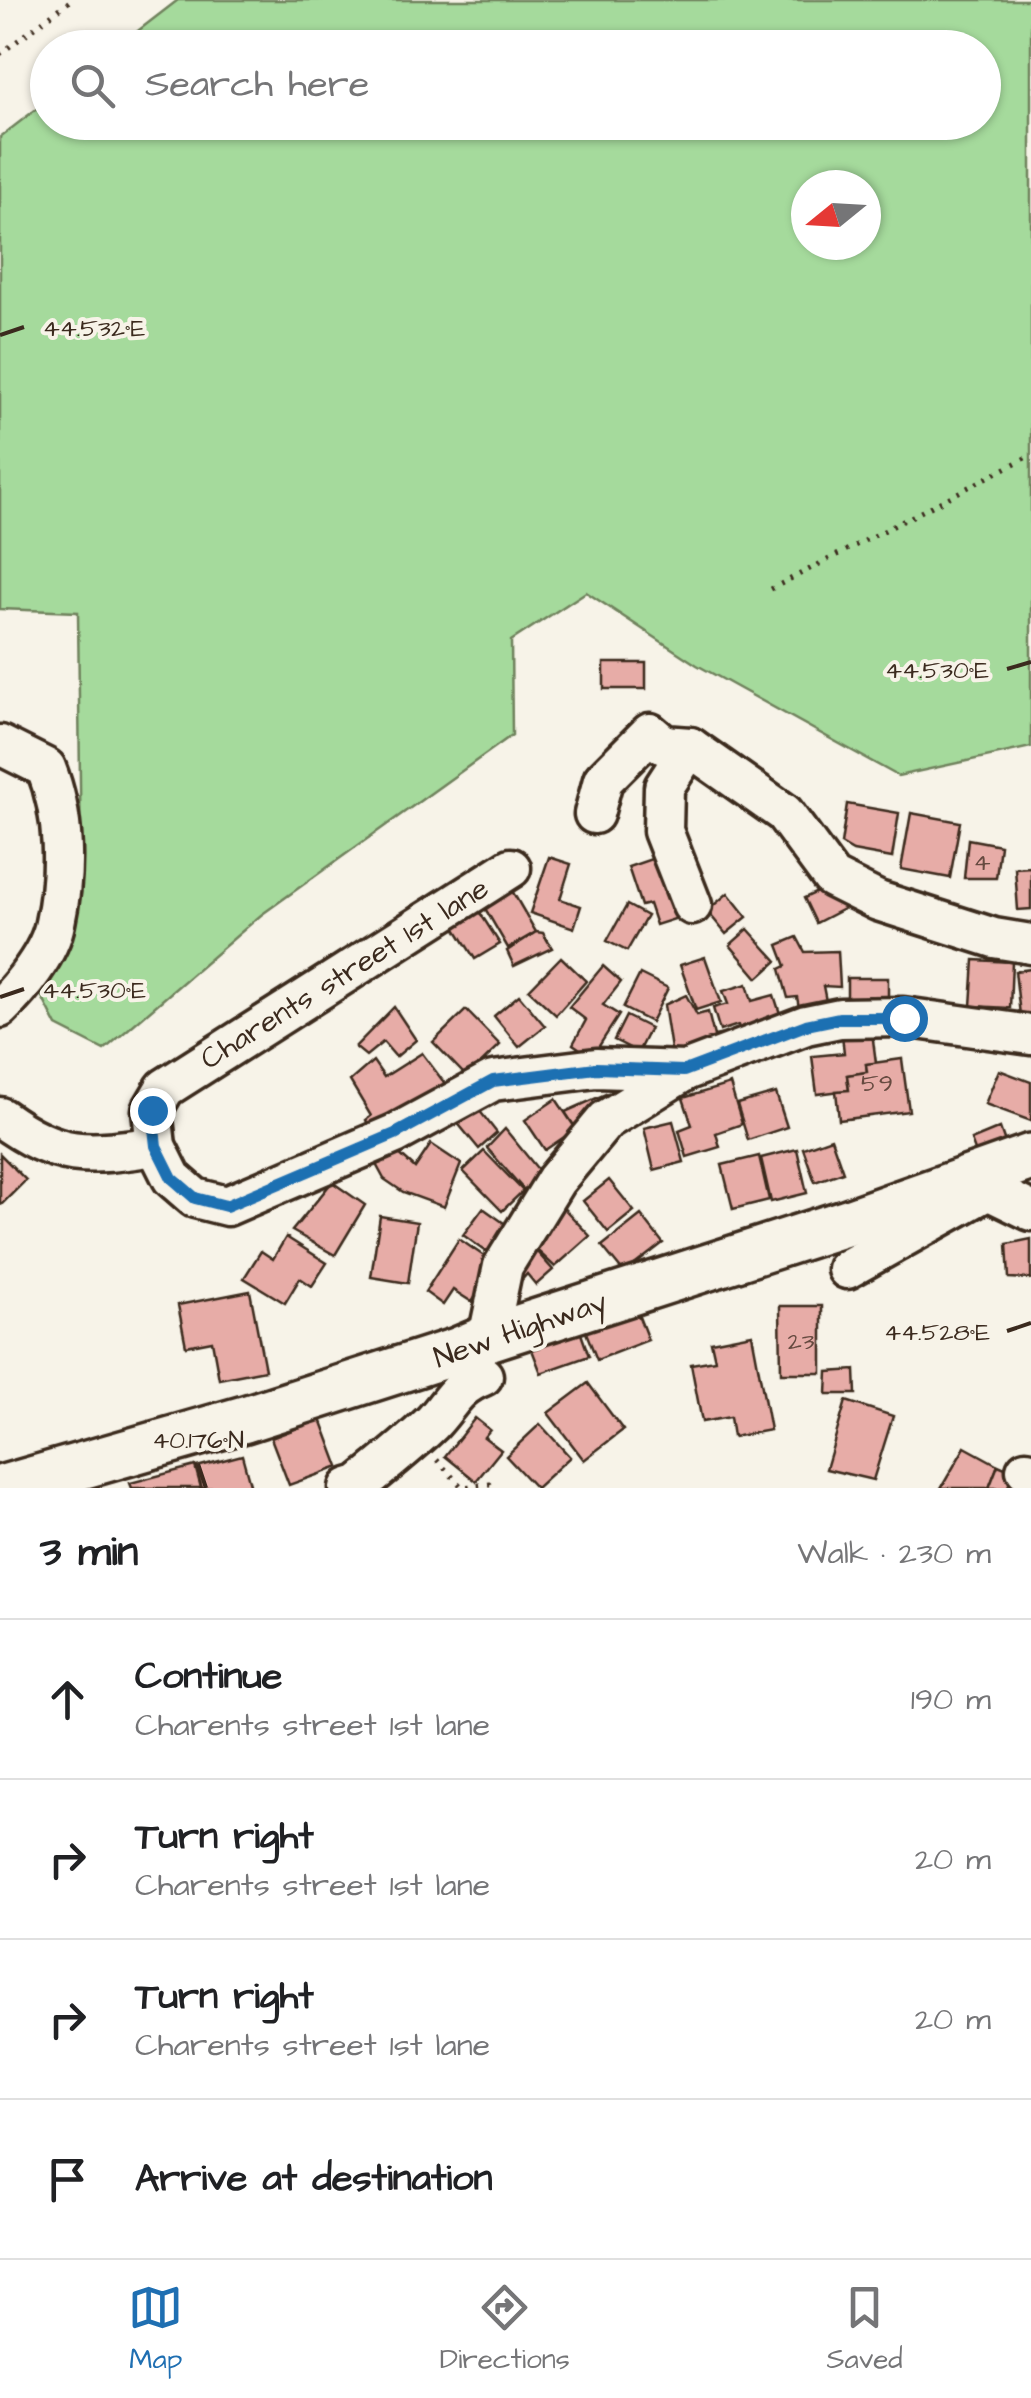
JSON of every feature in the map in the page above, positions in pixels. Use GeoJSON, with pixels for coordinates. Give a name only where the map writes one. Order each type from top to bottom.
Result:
{"type":"FeatureCollection","features":[{"type":"Feature","properties":{"kind":"main road","name":"New Highway"},"geometry":{"type":"LineString","coordinates":[[4,1488],[103,1474],[245,1418],[457,1351],[486,1357],[848,1222],[982,1183],[1031,1157]]}},
{"type":"Feature","properties":{"kind":"street"},"geometry":{"type":"LineString","coordinates":[[594,814],[602,780],[650,732],[664,745],[690,747],[784,813],[832,878],[878,901],[994,938],[1031,944]]}},
{"type":"Feature","properties":{"kind":"street"},"geometry":{"type":"LineString","coordinates":[[0,746],[46,768],[59,801],[62,844],[55,926],[23,986],[0,1008]]}},
{"type":"Feature","properties":{"kind":"street"},"geometry":{"type":"LineString","coordinates":[[690,747],[664,787],[664,831],[692,904]]}},
{"type":"Feature","properties":{"kind":"street","name":"Charents street 1st lane"},"geometry":{"type":"LineString","coordinates":[[156,1146],[152,1110],[164,1088],[511,868]]}},
{"type":"Feature","properties":{"kind":"street"},"geometry":{"type":"LineString","coordinates":[[349,1488],[359,1485],[436,1419],[486,1357],[503,1266],[556,1180],[606,1120],[684,1071],[806,1025],[840,1018],[904,1018],[1031,1035]]}},
{"type":"Feature","properties":{"kind":"street"},"geometry":{"type":"LineString","coordinates":[[0,1118],[28,1138],[66,1152],[96,1154],[156,1146],[172,1178],[195,1198],[226,1206],[395,1134],[493,1081],[596,1068],[684,1071]]}},
{"type":"Feature","properties":{"kind":"street"},"geometry":{"type":"LineString","coordinates":[[847,1269],[982,1183],[1031,1211]]}},
{"type":"Feature","properties":{"kind":"path"},"geometry":{"type":"LineString","coordinates":[[32,30],[71,0]]}},
{"type":"Feature","properties":{"kind":"path"},"geometry":{"type":"LineString","coordinates":[[0,54],[30,31]]}},
{"type":"Feature","properties":{"kind":"path"},"geometry":{"type":"LineString","coordinates":[[771,589],[1031,455]]}},
{"type":"Feature","properties":{"kind":"path"},"geometry":{"type":"LineString","coordinates":[[436,1419],[432,1455],[462,1487],[490,1484],[492,1488]]}},
{"type":"Feature","properties":{"kind":"green space"},"geometry":{"type":"Polygon","coordinates":[[[178,0],[1031,0],[1031,747],[898,776],[697,665],[586,592],[511,641],[512,735],[261,915],[104,1050],[57,1026],[38,989],[65,930],[81,866],[78,612],[0,609],[0,137],[30,114],[30,140],[1001,140],[1001,30],[139,30],[178,0]]]}},
{"type":"Feature","properties":{"kind":"building"},"geometry":{"type":"Polygon","coordinates":[[[604,663],[646,663],[646,689],[604,689],[604,663]]]}},
{"type":"Feature","properties":{"kind":"building"},"geometry":{"type":"Polygon","coordinates":[[[847,804],[899,813],[892,858],[853,851],[841,844],[847,804]]]}},
{"type":"Feature","properties":{"kind":"building"},"geometry":{"type":"Polygon","coordinates":[[[911,813],[960,822],[950,878],[901,869],[911,813]]]}},
{"type":"Feature","properties":{"kind":"building"},"geometry":{"type":"Polygon","coordinates":[[[968,839],[1000,845],[996,878],[964,878],[968,839]]]}},
{"type":"Feature","properties":{"kind":"building"},"geometry":{"type":"Polygon","coordinates":[[[660,856],[681,917],[656,925],[649,904],[641,906],[628,867],[660,856]]]}},
{"type":"Feature","properties":{"kind":"building"},"geometry":{"type":"Polygon","coordinates":[[[549,857],[571,864],[560,899],[581,906],[574,928],[530,913],[549,857]]]}},
{"type":"Feature","properties":{"kind":"building"},"geometry":{"type":"Polygon","coordinates":[[[1031,867],[1031,909],[1018,910],[1015,868],[1031,867]]]}},
{"type":"Feature","properties":{"kind":"building"},"geometry":{"type":"Polygon","coordinates":[[[828,887],[847,907],[816,923],[804,898],[828,887]]]}},
{"type":"Feature","properties":{"kind":"building"},"geometry":{"type":"Polygon","coordinates":[[[511,889],[536,932],[508,948],[483,905],[511,889]]]}},
{"type":"Feature","properties":{"kind":"building"},"geometry":{"type":"Polygon","coordinates":[[[728,893],[747,917],[726,934],[707,911],[728,893]]]}},
{"type":"Feature","properties":{"kind":"building"},"geometry":{"type":"Polygon","coordinates":[[[627,905],[647,916],[627,951],[607,941],[627,905]]]}},
{"type":"Feature","properties":{"kind":"building"},"geometry":{"type":"Polygon","coordinates":[[[477,908],[500,944],[475,959],[453,924],[477,908]]]}},
{"type":"Feature","properties":{"kind":"building"},"geometry":{"type":"Polygon","coordinates":[[[748,929],[777,961],[758,978],[730,945],[748,929]]]}},
{"type":"Feature","properties":{"kind":"building"},"geometry":{"type":"Polygon","coordinates":[[[536,932],[543,933],[552,948],[514,966],[507,951],[536,932]]]}},
{"type":"Feature","properties":{"kind":"building"},"geometry":{"type":"Polygon","coordinates":[[[797,937],[805,952],[838,951],[840,987],[823,986],[828,1011],[801,1018],[797,997],[788,998],[780,969],[786,966],[778,945],[797,937]]]}},
{"type":"Feature","properties":{"kind":"building"},"geometry":{"type":"Polygon","coordinates":[[[561,957],[586,981],[556,1015],[529,990],[561,957]]]}},
{"type":"Feature","properties":{"kind":"building"},"geometry":{"type":"Polygon","coordinates":[[[705,957],[721,1002],[696,1010],[680,965],[705,957]]]}},
{"type":"Feature","properties":{"kind":"building"},"geometry":{"type":"Polygon","coordinates":[[[974,960],[1012,962],[1010,1008],[971,1006],[974,960]]]}},
{"type":"Feature","properties":{"kind":"building"},"geometry":{"type":"Polygon","coordinates":[[[603,966],[621,982],[603,1005],[619,1015],[592,1057],[573,1044],[586,1020],[569,1007],[603,966]]]}},
{"type":"Feature","properties":{"kind":"building"},"geometry":{"type":"Polygon","coordinates":[[[1031,969],[1031,1013],[1020,1015],[1015,971],[1031,969]]]}},
{"type":"Feature","properties":{"kind":"building"},"geometry":{"type":"Polygon","coordinates":[[[640,974],[668,988],[651,1022],[623,1008],[640,974]]]}},
{"type":"Feature","properties":{"kind":"building"},"geometry":{"type":"Polygon","coordinates":[[[847,978],[888,978],[888,1002],[847,1003],[847,978]]]}},
{"type":"Feature","properties":{"kind":"building"},"geometry":{"type":"Polygon","coordinates":[[[747,984],[752,1001],[774,995],[785,1029],[743,1041],[738,1025],[720,1031],[713,1008],[728,1004],[723,991],[747,984]]]}},
{"type":"Feature","properties":{"kind":"building"},"geometry":{"type":"Polygon","coordinates":[[[519,995],[545,1026],[519,1047],[494,1016],[519,995]]]}},
{"type":"Feature","properties":{"kind":"building"},"geometry":{"type":"Polygon","coordinates":[[[686,995],[697,1015],[708,1012],[714,1036],[730,1033],[733,1047],[673,1062],[664,1005],[686,995]]]}},
{"type":"Feature","properties":{"kind":"building"},"geometry":{"type":"Polygon","coordinates":[[[394,1007],[416,1040],[396,1057],[383,1042],[366,1056],[355,1047],[394,1007]]]}},
{"type":"Feature","properties":{"kind":"building"},"geometry":{"type":"Polygon","coordinates":[[[466,1010],[500,1045],[467,1077],[433,1042],[466,1010]]]}},
{"type":"Feature","properties":{"kind":"building"},"geometry":{"type":"Polygon","coordinates":[[[626,1016],[650,1028],[638,1052],[614,1040],[626,1016]]]}},
{"type":"Feature","properties":{"kind":"building"},"geometry":{"type":"Polygon","coordinates":[[[872,1032],[876,1063],[866,1064],[867,1072],[847,1075],[849,1090],[817,1094],[812,1056],[844,1053],[842,1035],[872,1032]]]}},
{"type":"Feature","properties":{"kind":"building"},"geometry":{"type":"Polygon","coordinates":[[[422,1053],[449,1089],[372,1132],[366,1120],[371,1116],[350,1081],[373,1061],[384,1077],[422,1053]]]}},
{"type":"Feature","properties":{"kind":"building"},"geometry":{"type":"Polygon","coordinates":[[[902,1059],[909,1111],[839,1120],[836,1091],[849,1090],[847,1075],[867,1072],[866,1064],[902,1059]]]}},
{"type":"Feature","properties":{"kind":"building"},"geometry":{"type":"Polygon","coordinates":[[[999,1070],[1031,1082],[1031,1121],[985,1104],[999,1070]]]}},
{"type":"Feature","properties":{"kind":"building"},"geometry":{"type":"Polygon","coordinates":[[[730,1084],[742,1124],[716,1133],[720,1147],[687,1157],[679,1130],[692,1125],[683,1098],[730,1084]]]}},
{"type":"Feature","properties":{"kind":"building"},"geometry":{"type":"Polygon","coordinates":[[[608,1093],[614,1108],[576,1129],[565,1112],[608,1093]]]}},
{"type":"Feature","properties":{"kind":"building"},"geometry":{"type":"Polygon","coordinates":[[[776,1093],[787,1127],[748,1140],[737,1104],[776,1093]]]}},
{"type":"Feature","properties":{"kind":"building"},"geometry":{"type":"Polygon","coordinates":[[[556,1099],[576,1129],[545,1150],[525,1120],[556,1099]]]}},
{"type":"Feature","properties":{"kind":"building"},"geometry":{"type":"Polygon","coordinates":[[[472,1101],[497,1133],[479,1149],[451,1115],[472,1101]]]}},
{"type":"Feature","properties":{"kind":"building"},"geometry":{"type":"Polygon","coordinates":[[[673,1121],[684,1162],[654,1170],[644,1128],[673,1121]]]}},
{"type":"Feature","properties":{"kind":"building"},"geometry":{"type":"Polygon","coordinates":[[[1000,1128],[1006,1145],[977,1156],[971,1140],[1000,1128]]]}},
{"type":"Feature","properties":{"kind":"building"},"geometry":{"type":"Polygon","coordinates":[[[505,1129],[545,1178],[532,1199],[487,1148],[505,1129]]]}},
{"type":"Feature","properties":{"kind":"building"},"geometry":{"type":"Polygon","coordinates":[[[831,1138],[843,1172],[815,1182],[803,1148],[831,1138]]]}},
{"type":"Feature","properties":{"kind":"building"},"geometry":{"type":"Polygon","coordinates":[[[387,1143],[415,1168],[431,1144],[461,1164],[444,1207],[403,1192],[384,1179],[371,1155],[387,1143]]]}},
{"type":"Feature","properties":{"kind":"building"},"geometry":{"type":"Polygon","coordinates":[[[797,1149],[807,1193],[771,1202],[761,1158],[797,1149]]]}},
{"type":"Feature","properties":{"kind":"building"},"geometry":{"type":"Polygon","coordinates":[[[484,1151],[523,1191],[502,1211],[463,1171],[484,1151]]]}},
{"type":"Feature","properties":{"kind":"building"},"geometry":{"type":"Polygon","coordinates":[[[0,1154],[26,1180],[2,1204],[0,1202],[0,1154]]]}},
{"type":"Feature","properties":{"kind":"building"},"geometry":{"type":"Polygon","coordinates":[[[759,1156],[769,1200],[733,1209],[722,1165],[759,1156]]]}},
{"type":"Feature","properties":{"kind":"building"},"geometry":{"type":"Polygon","coordinates":[[[609,1180],[634,1211],[608,1232],[583,1201],[609,1180]]]}},
{"type":"Feature","properties":{"kind":"building"},"geometry":{"type":"Polygon","coordinates":[[[332,1182],[365,1205],[335,1255],[292,1231],[332,1182]]]}},
{"type":"Feature","properties":{"kind":"building"},"geometry":{"type":"Polygon","coordinates":[[[554,1198],[590,1236],[555,1267],[527,1241],[554,1198]]]}},
{"type":"Feature","properties":{"kind":"building"},"geometry":{"type":"Polygon","coordinates":[[[483,1208],[511,1228],[491,1255],[463,1235],[483,1208]]]}},
{"type":"Feature","properties":{"kind":"building"},"geometry":{"type":"Polygon","coordinates":[[[641,1215],[663,1243],[624,1273],[602,1246],[641,1215]]]}},
{"type":"Feature","properties":{"kind":"building"},"geometry":{"type":"Polygon","coordinates":[[[380,1216],[417,1222],[408,1283],[371,1277],[380,1216]]]}},
{"type":"Feature","properties":{"kind":"building"},"geometry":{"type":"Polygon","coordinates":[[[286,1237],[327,1263],[312,1286],[300,1278],[285,1303],[244,1278],[261,1251],[273,1259],[286,1237]]]}},
{"type":"Feature","properties":{"kind":"building"},"geometry":{"type":"Polygon","coordinates":[[[459,1239],[497,1265],[472,1302],[453,1290],[443,1305],[425,1292],[459,1239]]]}},
{"type":"Feature","properties":{"kind":"building"},"geometry":{"type":"Polygon","coordinates":[[[1031,1239],[1031,1279],[1009,1278],[1007,1244],[1031,1239]]]}},
{"type":"Feature","properties":{"kind":"building"},"geometry":{"type":"Polygon","coordinates":[[[527,1241],[553,1270],[536,1285],[527,1274],[520,1282],[508,1271],[527,1241]]]}},
{"type":"Feature","properties":{"kind":"building"},"geometry":{"type":"Polygon","coordinates":[[[250,1291],[265,1370],[219,1379],[212,1341],[186,1346],[178,1305],[250,1291]]]}},
{"type":"Feature","properties":{"kind":"building"},"geometry":{"type":"Polygon","coordinates":[[[780,1306],[822,1306],[822,1373],[781,1373],[780,1306]]]}},
{"type":"Feature","properties":{"kind":"building"},"geometry":{"type":"Polygon","coordinates":[[[636,1309],[648,1340],[597,1360],[585,1330],[636,1309]]]}},
{"type":"Feature","properties":{"kind":"building"},"geometry":{"type":"Polygon","coordinates":[[[578,1325],[589,1356],[541,1373],[529,1342],[578,1325]]]}},
{"type":"Feature","properties":{"kind":"building"},"geometry":{"type":"Polygon","coordinates":[[[752,1334],[770,1430],[733,1437],[730,1417],[702,1422],[691,1364],[715,1360],[711,1342],[752,1334]]]}},
{"type":"Feature","properties":{"kind":"building"},"geometry":{"type":"Polygon","coordinates":[[[855,1370],[856,1394],[827,1394],[828,1372],[855,1370]]]}},
{"type":"Feature","properties":{"kind":"building"},"geometry":{"type":"Polygon","coordinates":[[[588,1383],[623,1430],[584,1460],[548,1413],[588,1383]]]}},
{"type":"Feature","properties":{"kind":"building"},"geometry":{"type":"Polygon","coordinates":[[[846,1401],[893,1416],[873,1480],[826,1469],[846,1401]]]}},
{"type":"Feature","properties":{"kind":"building"},"geometry":{"type":"Polygon","coordinates":[[[475,1418],[490,1430],[484,1437],[501,1450],[476,1481],[445,1456],[475,1418]]]}},
{"type":"Feature","properties":{"kind":"building"},"geometry":{"type":"Polygon","coordinates":[[[321,1419],[339,1467],[289,1485],[271,1438],[321,1419]]]}},
{"type":"Feature","properties":{"kind":"building"},"geometry":{"type":"Polygon","coordinates":[[[540,1424],[570,1457],[536,1488],[506,1456],[540,1424]]]}},
{"type":"Feature","properties":{"kind":"building"},"geometry":{"type":"Polygon","coordinates":[[[965,1447],[998,1465],[989,1488],[941,1488],[965,1447]]]}},
{"type":"Feature","properties":{"kind":"building"},"geometry":{"type":"Polygon","coordinates":[[[242,1455],[251,1488],[202,1488],[197,1467],[242,1455]]]}},
{"type":"Feature","properties":{"kind":"building"},"geometry":{"type":"Polygon","coordinates":[[[998,1465],[1015,1472],[1007,1488],[989,1488],[998,1465]]]}},
{"type":"Feature","properties":{"kind":"building"},"geometry":{"type":"Polygon","coordinates":[[[195,1466],[201,1488],[132,1488],[130,1483],[195,1466]]]}},
{"type":"Feature","properties":{"kind":"route"},"geometry":{"type":"LineString","coordinates":[[152,1110],[156,1146],[172,1178],[195,1198],[226,1206],[395,1134],[493,1081],[596,1068],[684,1071],[806,1025],[840,1018],[904,1018]]}}]}
